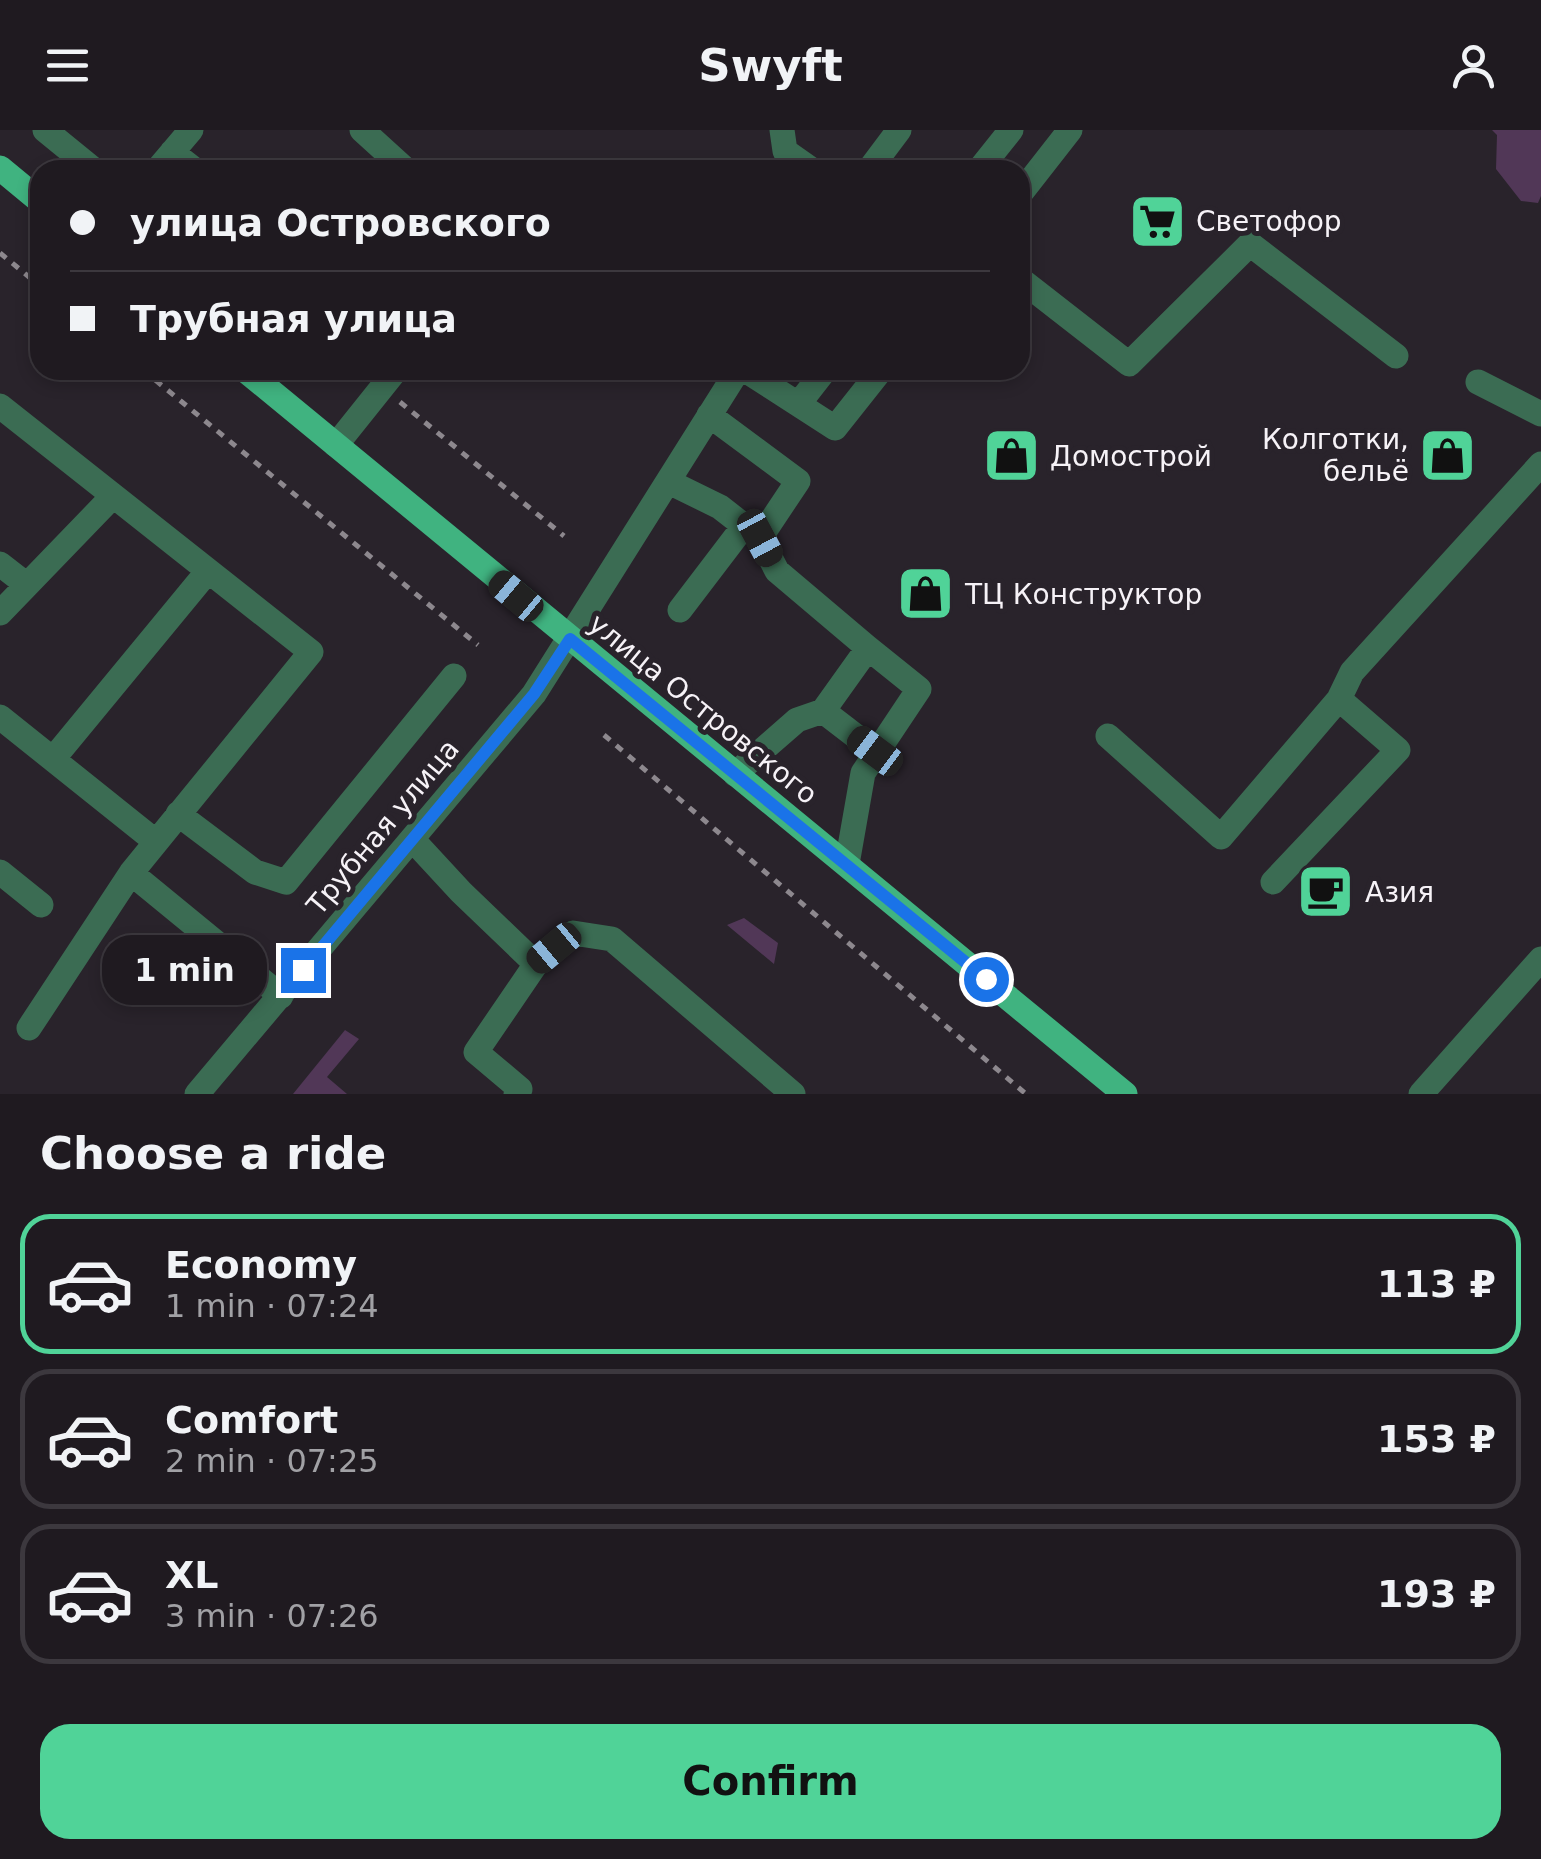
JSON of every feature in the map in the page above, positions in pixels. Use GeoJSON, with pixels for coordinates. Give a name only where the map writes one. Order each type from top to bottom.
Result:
{"type":"FeatureCollection","features":[{"type":"Feature","properties":{"kind":"main road"},"geometry":{"type":"LineString","coordinates":[[0,168],[30,193]]}},
{"type":"Feature","properties":{"kind":"main road","name":"улица Островского"},"geometry":{"type":"LineString","coordinates":[[257,380],[1125,1094]]}},
{"type":"Feature","properties":{"kind":"street"},"geometry":{"type":"LineString","coordinates":[[45,130],[82,160]]}},
{"type":"Feature","properties":{"kind":"street"},"geometry":{"type":"LineString","coordinates":[[362,130],[395,160]]}},
{"type":"Feature","properties":{"kind":"street"},"geometry":{"type":"LineString","coordinates":[[877,160],[899,130]]}},
{"type":"Feature","properties":{"kind":"street"},"geometry":{"type":"LineString","coordinates":[[987,160],[1011,130]]}},
{"type":"Feature","properties":{"kind":"street"},"geometry":{"type":"LineString","coordinates":[[1030,181],[1070,130]]}},
{"type":"Feature","properties":{"kind":"street"},"geometry":{"type":"LineString","coordinates":[[1030,287],[1129,364],[1250,244],[1396,356]]}},
{"type":"Feature","properties":{"kind":"street"},"geometry":{"type":"LineString","coordinates":[[336,445],[387,380]]}},
{"type":"Feature","properties":{"kind":"street","name":"Трубная улица"},"geometry":{"type":"LineString","coordinates":[[197,1094],[534,694],[735,380]]}},
{"type":"Feature","properties":{"kind":"street"},"geometry":{"type":"LineString","coordinates":[[760,380],[835,428],[873,380]]}},
{"type":"Feature","properties":{"kind":"street"},"geometry":{"type":"LineString","coordinates":[[800,402],[817,380]]}},
{"type":"Feature","properties":{"kind":"street"},"geometry":{"type":"LineString","coordinates":[[1478,382],[1541,414]]}},
{"type":"Feature","properties":{"kind":"street"},"geometry":{"type":"LineString","coordinates":[[0,406],[311,652],[130,873],[29,1028]]}},
{"type":"Feature","properties":{"kind":"street"},"geometry":{"type":"LineString","coordinates":[[680,610],[798,481],[709,416]]}},
{"type":"Feature","properties":{"kind":"street"},"geometry":{"type":"LineString","coordinates":[[1108,736],[1222,837],[1340,699],[1352,672],[1541,464]]}},
{"type":"Feature","properties":{"kind":"street"},"geometry":{"type":"LineString","coordinates":[[669,482],[720,507],[752,532],[777,572],[918,689],[862,773],[847,864]]}},
{"type":"Feature","properties":{"kind":"street"},"geometry":{"type":"LineString","coordinates":[[0,612],[113,496]]}},
{"type":"Feature","properties":{"kind":"street"},"geometry":{"type":"LineString","coordinates":[[0,564],[27,585]]}},
{"type":"Feature","properties":{"kind":"street"},"geometry":{"type":"LineString","coordinates":[[53,759],[208,571]]}},
{"type":"Feature","properties":{"kind":"street"},"geometry":{"type":"LineString","coordinates":[[735,774],[797,720],[822,712],[868,648]]}},
{"type":"Feature","properties":{"kind":"street"},"geometry":{"type":"LineString","coordinates":[[178,814],[255,872],[286,882],[454,676]]}},
{"type":"Feature","properties":{"kind":"street"},"geometry":{"type":"LineString","coordinates":[[1273,882],[1398,750],[1340,699]]}},
{"type":"Feature","properties":{"kind":"street"},"geometry":{"type":"LineString","coordinates":[[822,712],[875,751]]}},
{"type":"Feature","properties":{"kind":"street"},"geometry":{"type":"LineString","coordinates":[[0,717],[155,841]]}},
{"type":"Feature","properties":{"kind":"street"},"geometry":{"type":"LineString","coordinates":[[412,839],[536,964]]}},
{"type":"Feature","properties":{"kind":"street"},"geometry":{"type":"LineString","coordinates":[[0,872],[41,905]]}},
{"type":"Feature","properties":{"kind":"street"},"geometry":{"type":"LineString","coordinates":[[130,873],[281,996]]}},
{"type":"Feature","properties":{"kind":"street"},"geometry":{"type":"LineString","coordinates":[[516,1094],[520,1090],[476,1052],[536,964],[573,934],[612,939],[785,1091]]}},
{"type":"Feature","properties":{"kind":"street"},"geometry":{"type":"LineString","coordinates":[[1422,1094],[1541,958]]}},
{"type":"Feature","properties":{"kind":"path"},"geometry":{"type":"LineString","coordinates":[[0,253],[30,278]]}},
{"type":"Feature","properties":{"kind":"path"},"geometry":{"type":"LineString","coordinates":[[155,380],[478,645]]}},
{"type":"Feature","properties":{"kind":"path"},"geometry":{"type":"LineString","coordinates":[[391,380],[564,536]]}},
{"type":"Feature","properties":{"kind":"path"},"geometry":{"type":"LineString","coordinates":[[604,736],[1026,1094]]}},
{"type":"Feature","properties":{"kind":"shaded area"},"geometry":{"type":"Polygon","coordinates":[[[1492,130],[1541,130],[1538,203],[1521,201],[1496,169],[1497,135],[1492,130]]]}},
{"type":"Feature","properties":{"kind":"shaded area"},"geometry":{"type":"Polygon","coordinates":[[[744,918],[778,943],[774,964],[727,925],[744,918]]]}},
{"type":"Feature","properties":{"kind":"shaded area"},"geometry":{"type":"Polygon","coordinates":[[[345,1030],[359,1039],[327,1077],[347,1094],[293,1094],[345,1030]]]}},
{"type":"Feature","properties":{"kind":"place","name":"Светофор"},"geometry":{"type":"Point","coordinates":[1157,221]}},
{"type":"Feature","properties":{"kind":"place","name":"Колготки, бельё"},"geometry":{"type":"Point","coordinates":[1448,455]}},
{"type":"Feature","properties":{"kind":"place","name":"Домострой"},"geometry":{"type":"Point","coordinates":[1011,456]}},
{"type":"Feature","properties":{"kind":"place","name":"ТЦ Конструктор"},"geometry":{"type":"Point","coordinates":[926,594]}},
{"type":"Feature","properties":{"kind":"place","name":"Азия"},"geometry":{"type":"Point","coordinates":[1326,892]}},
{"type":"Feature","properties":{"kind":"route"},"geometry":{"type":"LineString","coordinates":[[303,970],[534,694],[570,639],[986,979]]}}]}
